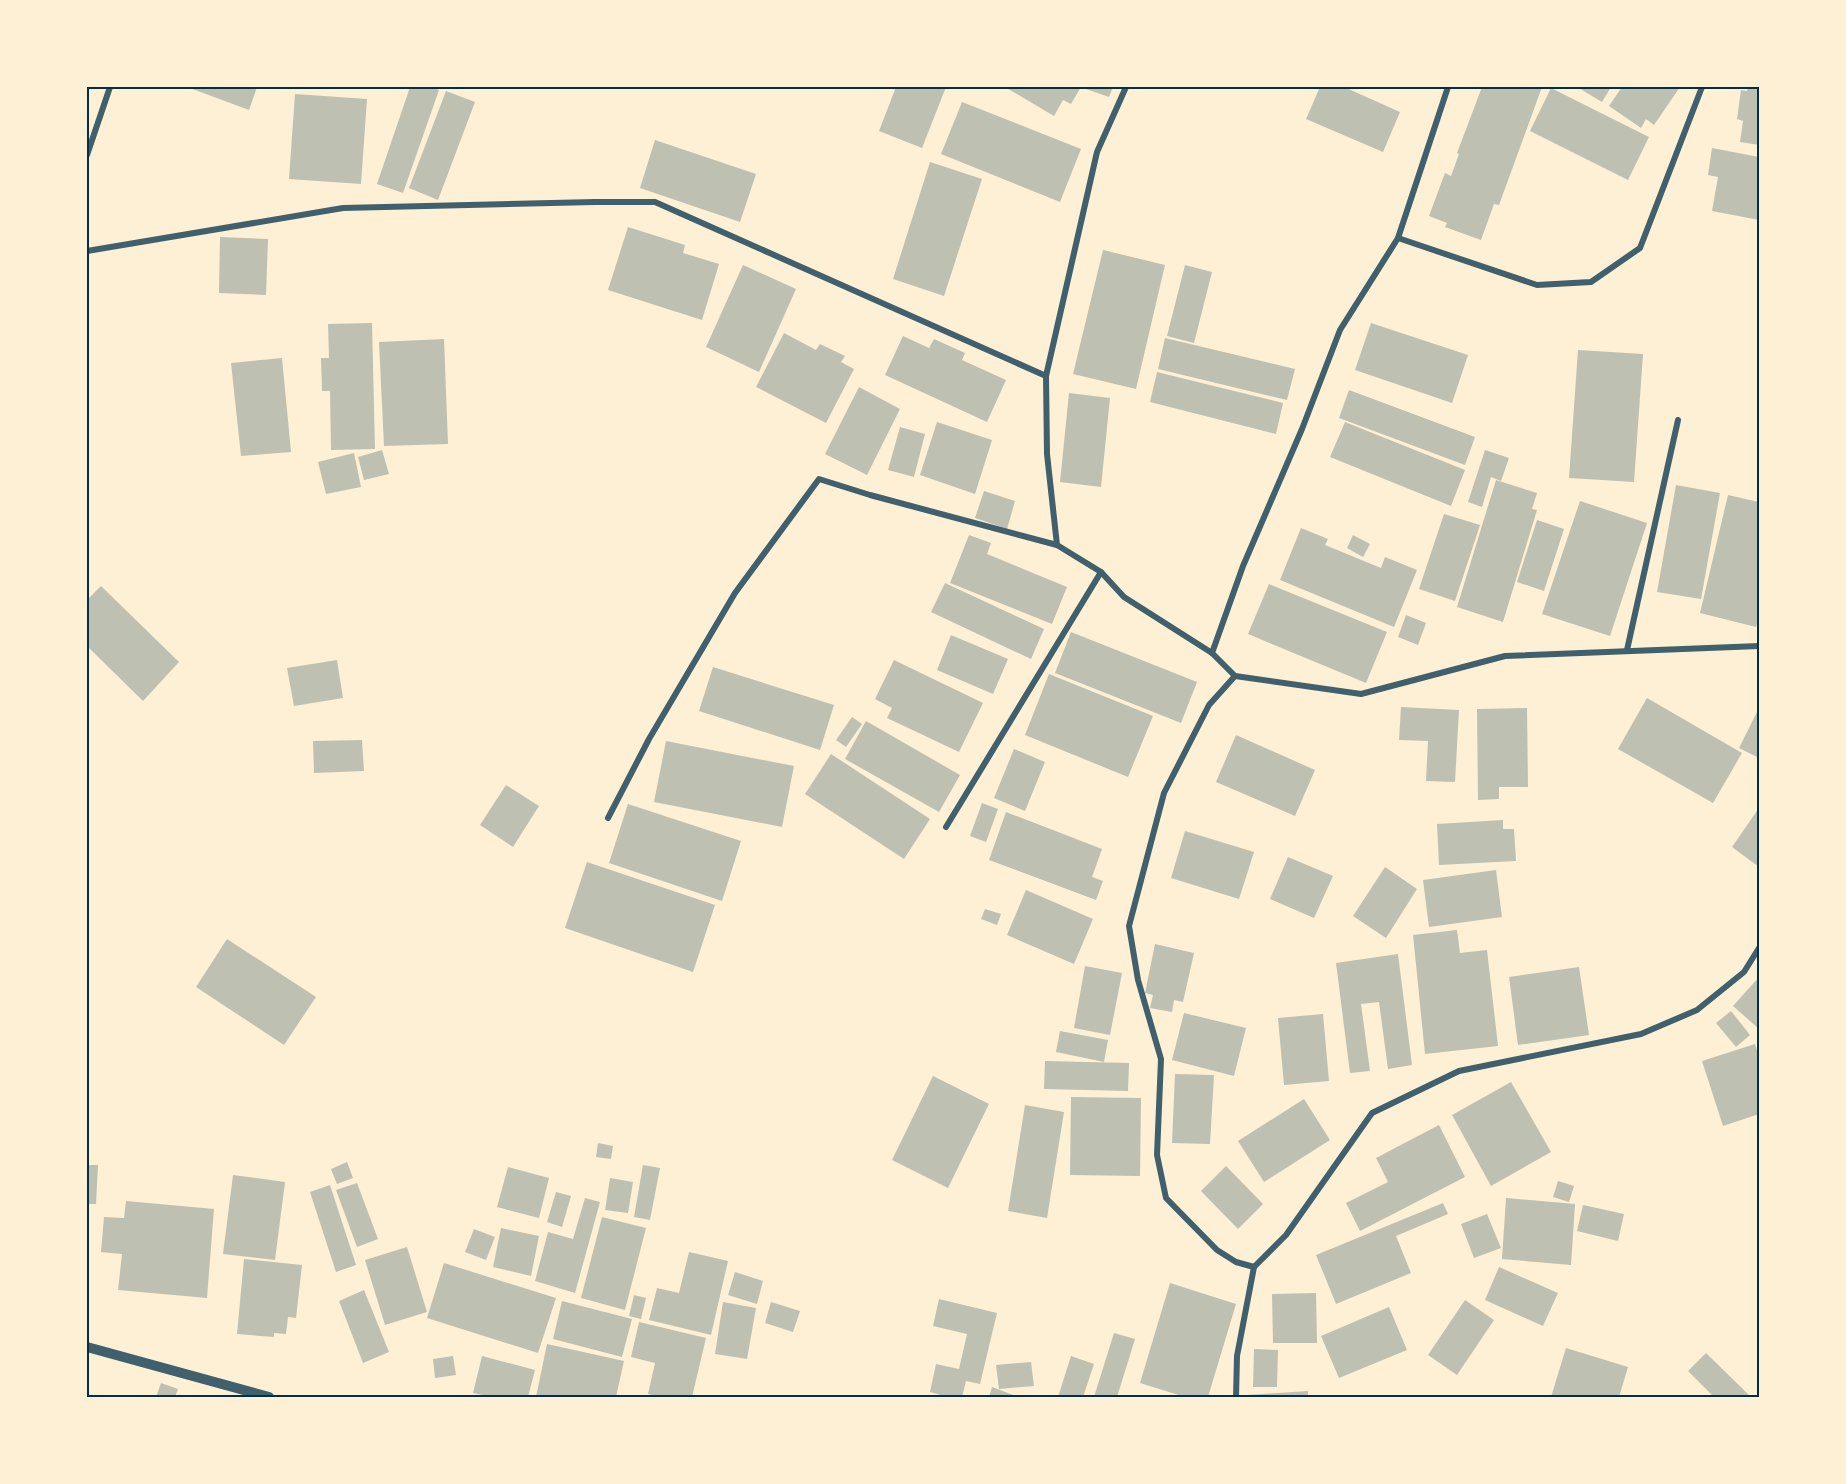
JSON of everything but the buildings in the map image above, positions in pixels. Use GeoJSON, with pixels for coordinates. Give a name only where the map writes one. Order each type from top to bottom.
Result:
{"type":"FeatureCollection","features":[{"type":"Feature","properties":{"kind":"street"},"geometry":{"type":"LineString","coordinates":[[87,155],[110,87]]}},
{"type":"Feature","properties":{"kind":"street"},"geometry":{"type":"LineString","coordinates":[[1057,545],[1047,454],[1046,375],[1097,152],[1126,87]]}},
{"type":"Feature","properties":{"kind":"street"},"geometry":{"type":"LineString","coordinates":[[1212,652],[1243,566],[1302,429],[1340,330],[1398,237],[1448,87]]}},
{"type":"Feature","properties":{"kind":"street"},"geometry":{"type":"LineString","coordinates":[[1398,237],[1537,285],[1591,282],[1640,248],[1702,87]]}},
{"type":"Feature","properties":{"kind":"street"},"geometry":{"type":"LineString","coordinates":[[87,251],[343,208],[595,201],[655,202],[1046,375]]}},
{"type":"Feature","properties":{"kind":"street"},"geometry":{"type":"LineString","coordinates":[[1627,650],[1678,420]]}},
{"type":"Feature","properties":{"kind":"street"},"geometry":{"type":"LineString","coordinates":[[608,818],[660,719],[735,593],[819,479],[1057,545],[1101,572],[1124,597],[1212,652],[1235,676],[1361,694],[1505,656],[1759,646]]}},
{"type":"Feature","properties":{"kind":"street"},"geometry":{"type":"LineString","coordinates":[[946,827],[1101,572]]}},
{"type":"Feature","properties":{"kind":"street"},"geometry":{"type":"LineString","coordinates":[[1235,676],[1209,705],[1164,793],[1129,926],[1138,980],[1161,1059],[1157,1155],[1166,1198],[1217,1250],[1236,1262],[1254,1267]]}},
{"type":"Feature","properties":{"kind":"street"},"geometry":{"type":"LineString","coordinates":[[1236,1397],[1237,1356],[1254,1267],[1286,1235],[1372,1113],[1459,1071],[1641,1034],[1696,1010],[1744,972],[1759,948]]}},
{"type":"Feature","properties":{"kind":"street"},"geometry":{"type":"LineString","coordinates":[[87,1347],[269,1397]]}}]}
